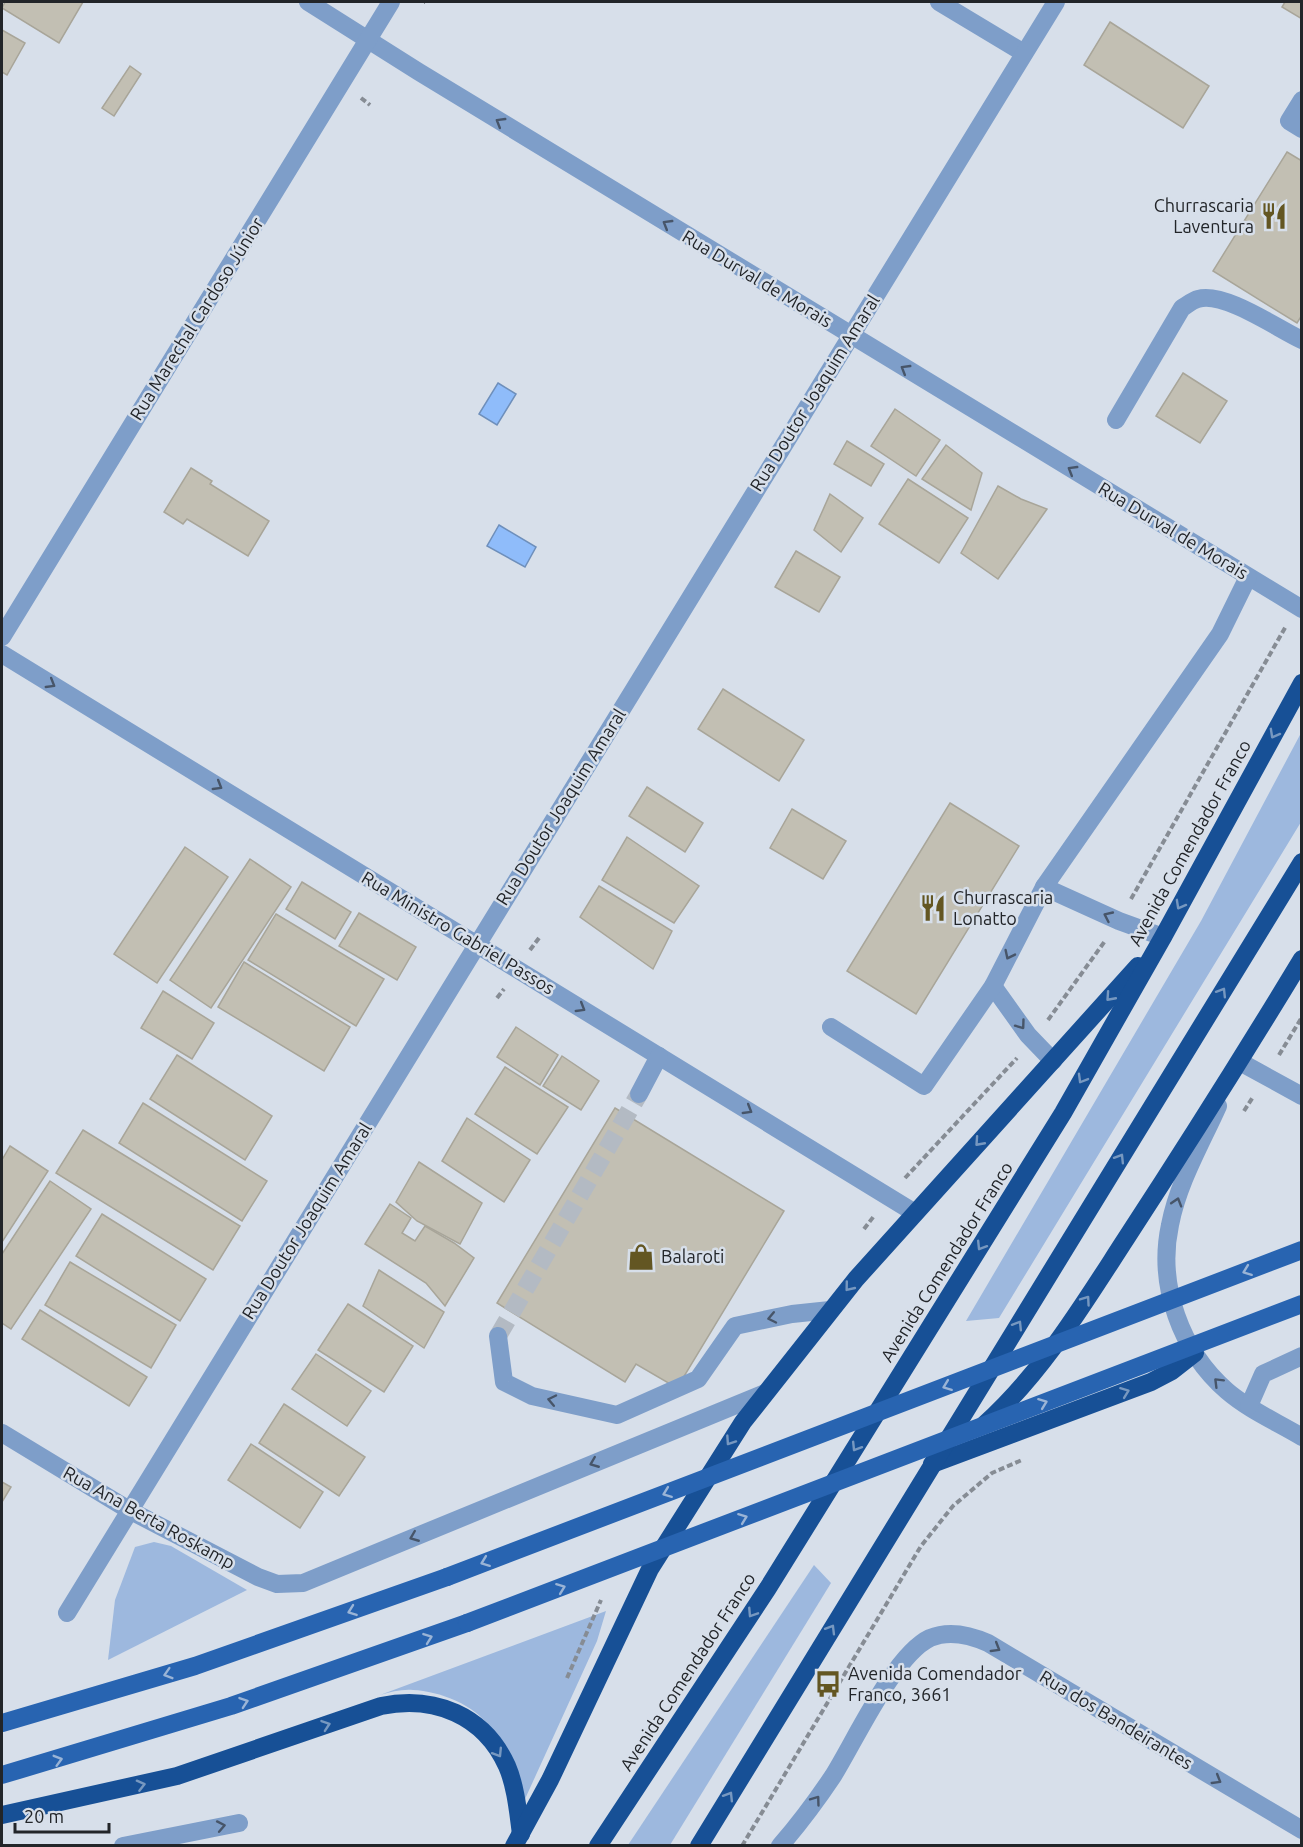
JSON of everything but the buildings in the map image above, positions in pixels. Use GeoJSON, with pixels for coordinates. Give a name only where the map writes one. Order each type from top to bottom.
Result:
{"type":"FeatureCollection","features":[{"type":"Feature","properties":{"kind":"highway","name":"Avenida Comendador Franco"},"geometry":{"type":"LineString","coordinates":[[598,1845],[762,1598],[946,1305],[1063,1113],[1163,937],[1302,683]]}},
{"type":"Feature","properties":{"kind":"highway"},"geometry":{"type":"LineString","coordinates":[[699,1845],[1302,862]]}},
{"type":"Feature","properties":{"kind":"highway"},"geometry":{"type":"LineString","coordinates":[[518,1840],[550,1780],[650,1569],[717,1460],[765,1393],[830,1310],[1163,937]]}},
{"type":"Feature","properties":{"kind":"highway"},"geometry":{"type":"LineString","coordinates":[[932,1464],[980,1429],[1015,1398],[1043,1361],[1229,1082],[1301,960]]}},
{"type":"Feature","properties":{"kind":"highway"},"geometry":{"type":"LineString","coordinates":[[932,1464],[1151,1382],[1172,1371],[1195,1353]]}},
{"type":"Feature","properties":{"kind":"highway"},"geometry":{"type":"LineString","coordinates":[[2,1815],[177,1776],[381,1706],[414,1702],[444,1707],[459,1713],[485,1734],[507,1767],[518,1840]]}},
{"type":"Feature","properties":{"kind":"main road"},"geometry":{"type":"LineString","coordinates":[[2,1723],[195,1666],[447,1577],[1302,1250]]}},
{"type":"Feature","properties":{"kind":"main road"},"geometry":{"type":"LineString","coordinates":[[2,1775],[231,1706],[467,1623],[1302,1304]]}},
{"type":"Feature","properties":{"kind":"street","name":"Rua Durval de Morais"},"geometry":{"type":"LineString","coordinates":[[308,2],[850,336],[1302,609]]}},
{"type":"Feature","properties":{"kind":"street","name":"Rua Marechal Cardoso Júnior"},"geometry":{"type":"LineString","coordinates":[[2,637],[391,2]]}},
{"type":"Feature","properties":{"kind":"street"},"geometry":{"type":"LineString","coordinates":[[939,2],[1024,53]]}},
{"type":"Feature","properties":{"kind":"street","name":"Rua Doutor Joaquim Amaral"},"geometry":{"type":"LineString","coordinates":[[67,1613],[1056,2]]}},
{"type":"Feature","properties":{"kind":"street"},"geometry":{"type":"LineString","coordinates":[[1302,100],[1289,121],[1302,129]]}},
{"type":"Feature","properties":{"kind":"street"},"geometry":{"type":"LineString","coordinates":[[1116,420],[1182,308],[1199,298],[1216,299],[1236,306],[1302,340]]}},
{"type":"Feature","properties":{"kind":"street"},"geometry":{"type":"LineString","coordinates":[[831,1027],[924,1086],[993,986],[1044,887],[1220,634],[1248,577]]}},
{"type":"Feature","properties":{"kind":"street","name":"Rua Ministro Gabriel Passos"},"geometry":{"type":"LineString","coordinates":[[2,654],[915,1213]]}},
{"type":"Feature","properties":{"kind":"street"},"geometry":{"type":"LineString","coordinates":[[1044,887],[1119,921],[1163,937]]}},
{"type":"Feature","properties":{"kind":"street"},"geometry":{"type":"LineString","coordinates":[[993,986],[1029,1035],[1053,1061]]}},
{"type":"Feature","properties":{"kind":"street"},"geometry":{"type":"LineString","coordinates":[[639,1094],[659,1056]]}},
{"type":"Feature","properties":{"kind":"street"},"geometry":{"type":"LineString","coordinates":[[1240,1062],[1302,1096]]}},
{"type":"Feature","properties":{"kind":"street"},"geometry":{"type":"LineString","coordinates":[[1229,1082],[1179,1193],[1170,1225],[1166,1253],[1167,1274],[1177,1318],[1195,1353],[1213,1378],[1249,1406],[1302,1437]]}},
{"type":"Feature","properties":{"kind":"street"},"geometry":{"type":"LineString","coordinates":[[498,1336],[504,1382],[532,1396],[617,1415],[698,1379],[735,1326],[792,1314],[830,1310]]}},
{"type":"Feature","properties":{"kind":"street"},"geometry":{"type":"LineString","coordinates":[[1249,1406],[1263,1374],[1302,1356]]}},
{"type":"Feature","properties":{"kind":"street","name":"Rua Ana Berta Roskamp"},"geometry":{"type":"LineString","coordinates":[[2,1433],[129,1510],[258,1577],[277,1584],[291,1585],[765,1393]]}},
{"type":"Feature","properties":{"kind":"street","name":"Rua dos Bandeirantes"},"geometry":{"type":"LineString","coordinates":[[780,1845],[833,1775],[901,1663],[928,1639],[940,1635],[956,1634],[988,1643],[1302,1830]]}},
{"type":"Feature","properties":{"kind":"street"},"geometry":{"type":"LineString","coordinates":[[123,1845],[239,1823]]}},
{"type":"Feature","properties":{"kind":"path"},"geometry":{"type":"LineString","coordinates":[[1239,1120],[1302,1017]]}},
{"type":"Feature","properties":{"kind":"path"},"geometry":{"type":"LineString","coordinates":[[742,1845],[921,1546],[953,1506],[992,1473],[1023,1459]]}},
{"type":"Feature","properties":{"kind":"shaded area"},"geometry":{"type":"Polygon","coordinates":[[[498,383],[516,394],[497,425],[479,414],[498,383]]]}},
{"type":"Feature","properties":{"kind":"shaded area"},"geometry":{"type":"Polygon","coordinates":[[[499,525],[536,547],[525,567],[487,546],[499,525]]]}},
{"type":"Feature","properties":{"kind":"shaded area"},"geometry":{"type":"Polygon","coordinates":[[[1301,733],[1301,822],[999,1318],[966,1321],[1201,921],[1301,733]]]}},
{"type":"Feature","properties":{"kind":"shaded area"},"geometry":{"type":"Polygon","coordinates":[[[154,1542],[171,1546],[247,1590],[108,1660],[115,1600],[135,1547],[154,1542]]]}},
{"type":"Feature","properties":{"kind":"shaded area"},"geometry":{"type":"Polygon","coordinates":[[[814,1565],[831,1583],[670,1845],[628,1845],[814,1565]]]}},
{"type":"Feature","properties":{"kind":"shaded area"},"geometry":{"type":"Polygon","coordinates":[[[606,1611],[597,1641],[525,1799],[495,1736],[476,1712],[445,1696],[423,1691],[405,1690],[380,1695],[606,1611]]]}},
{"type":"Feature","properties":{"kind":"tunnel"},"geometry":{"type":"LineString","coordinates":[[498,1336],[639,1094]]}},
{"type":"Feature","properties":{"kind":"place","name":"Churrascaria Laventura"},"geometry":{"type":"Point","coordinates":[1274,216]}},
{"type":"Feature","properties":{"kind":"place","name":"Churrascaria Lonatto"},"geometry":{"type":"Point","coordinates":[933,908]}},
{"type":"Feature","properties":{"kind":"place","name":"Balaroti"},"geometry":{"type":"Point","coordinates":[641,1257]}},
{"type":"Feature","properties":{"kind":"place","name":"Avenida Comendador Franco, 3661"},"geometry":{"type":"Point","coordinates":[828,1684]}}]}
